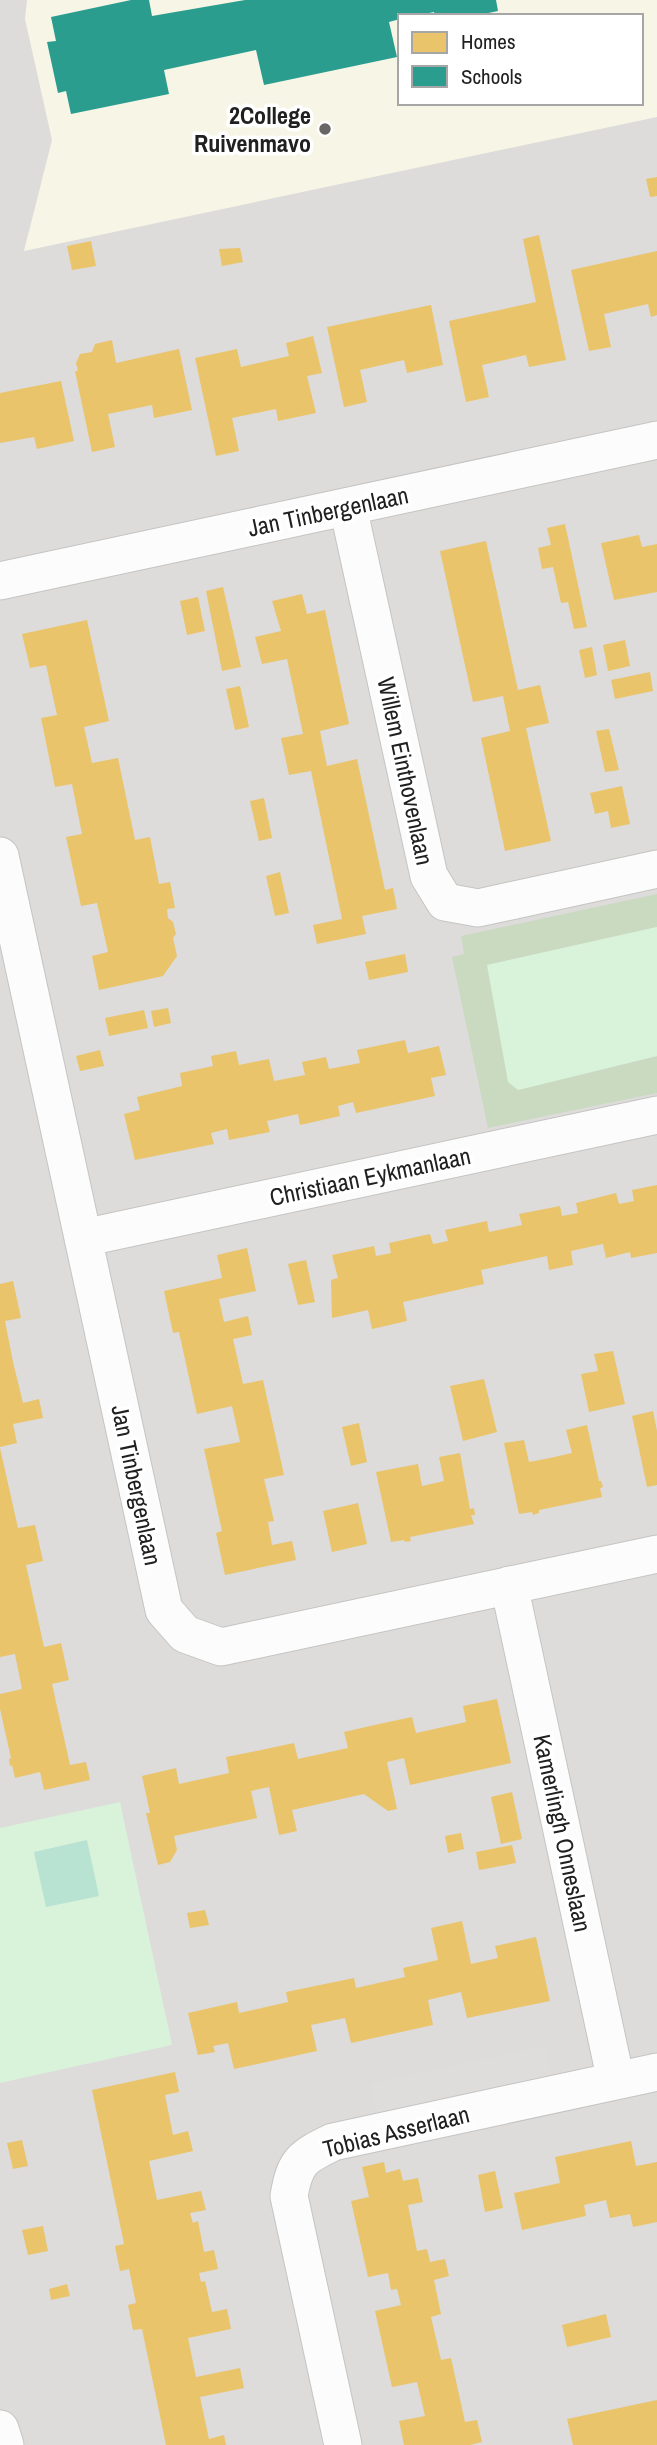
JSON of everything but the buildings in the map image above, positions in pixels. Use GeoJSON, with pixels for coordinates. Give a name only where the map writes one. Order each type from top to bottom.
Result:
{"type":"FeatureCollection","features":[{"type":"Feature","properties":{"kind":"street","name":"Jan Tinbergenlaan"},"geometry":{"type":"LineString","coordinates":[[0,581],[657,440]]}},
{"type":"Feature","properties":{"kind":"street","name":"Willem Einthovenlaan"},"geometry":{"type":"LineString","coordinates":[[348,507],[429,876],[445,902],[478,908],[657,869]]}},
{"type":"Feature","properties":{"kind":"street","name":"Jan Tinbergenlaan"},"geometry":{"type":"LineString","coordinates":[[0,856],[164,1610],[185,1634],[221,1647],[657,1554]]}},
{"type":"Feature","properties":{"kind":"street","name":"Christiaan Eykmanlaan"},"geometry":{"type":"LineString","coordinates":[[83,1238],[657,1115]]}},
{"type":"Feature","properties":{"kind":"street","name":"Kamerlingh Onneslaan"},"geometry":{"type":"LineString","coordinates":[[509,1585],[617,2081]]}},
{"type":"Feature","properties":{"kind":"street","name":"Tobias Asserlaan"},"geometry":{"type":"LineString","coordinates":[[343,2445],[289,2196],[293,2174],[306,2155],[332,2142],[657,2072]]}},
{"type":"Feature","properties":{"kind":"street"},"geometry":{"type":"LineString","coordinates":[[0,2429],[5,2445]]}},
{"type":"Feature","properties":{"kind":"shaded area"},"geometry":{"type":"Polygon","coordinates":[[[0,0],[657,0],[657,2445],[0,2445],[0,0]]]}},
{"type":"Feature","properties":{"kind":"shaded area","name":"2College Ruivenmavo"},"geometry":{"type":"Polygon","coordinates":[[[27,0],[657,0],[657,117],[24,251],[52,140],[25,19],[27,0]]]}},
{"type":"Feature","properties":{"kind":"shaded area"},"geometry":{"type":"Polygon","coordinates":[[[545,2046],[551,2077],[376,2115],[370,2084],[545,2046]]]}},
{"type":"Feature","properties":{"kind":"green space"},"geometry":{"type":"Polygon","coordinates":[[[657,894],[657,927],[488,965],[518,1090],[657,1056],[657,1093],[488,1128],[452,957],[464,954],[461,936],[657,894]]]}},
{"type":"Feature","properties":{"kind":"green space"},"geometry":{"type":"Polygon","coordinates":[[[657,927],[657,1056],[518,1090],[508,1082],[487,965],[657,927]]]}},
{"type":"Feature","properties":{"kind":"green space"},"geometry":{"type":"Polygon","coordinates":[[[120,1802],[172,2045],[0,2083],[0,1828],[120,1802]]]}},
{"type":"Feature","properties":{"kind":"green space"},"geometry":{"type":"Polygon","coordinates":[[[87,1840],[99,1896],[46,1907],[34,1852],[87,1840]]]}},
{"type":"Feature","properties":{"kind":"place","name":"2College Ruivenmavo"},"geometry":{"type":"Point","coordinates":[325,129]}}]}
